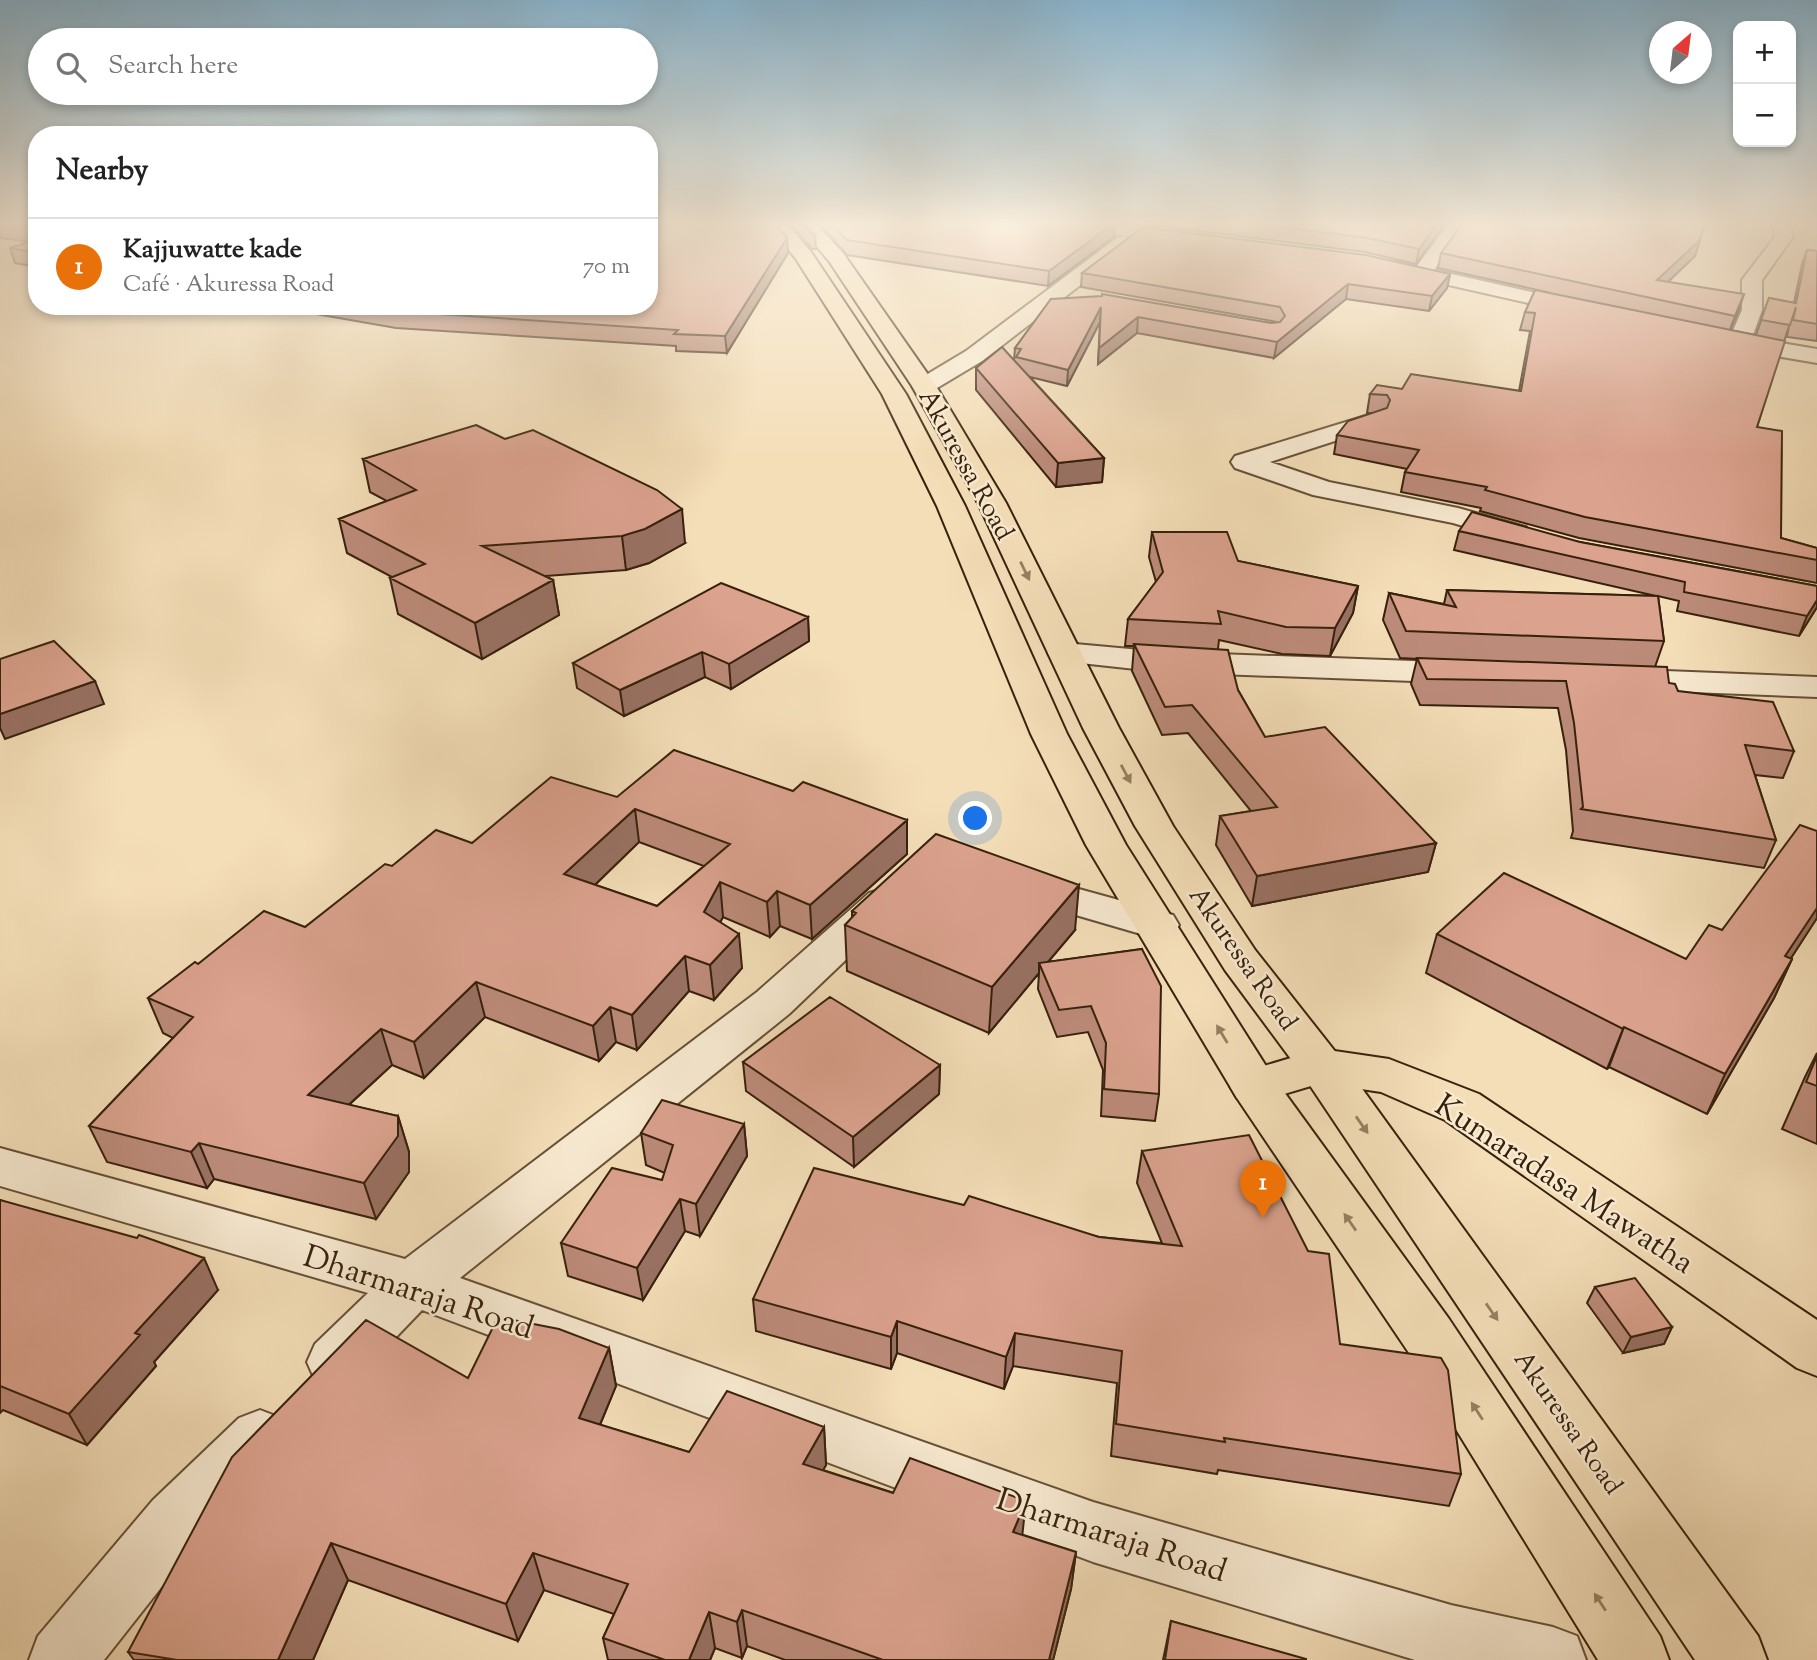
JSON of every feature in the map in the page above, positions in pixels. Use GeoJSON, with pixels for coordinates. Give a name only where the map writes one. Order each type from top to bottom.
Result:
{"type":"FeatureCollection","features":[{"type":"Feature","properties":{"kind":"main road","name":"Akuressa Road"},"geometry":{"type":"LineString","coordinates":[[834,301],[894,394],[951,506],[1049,734],[1106,845],[1254,1086],[1429,1336],[1636,1660]]}},
{"type":"Feature","properties":{"kind":"main road","name":"Akuressa Road"},"geometry":{"type":"LineString","coordinates":[[866,301],[924,386],[992,503],[1064,653],[1154,826],[1240,960],[1321,1066],[1734,1660]]}},
{"type":"Feature","properties":{"kind":"main road"},"geometry":{"type":"LineString","coordinates":[[951,506],[992,503]]}},
{"type":"Feature","properties":{"kind":"main road","name":"Kumaradasa Mawatha"},"geometry":{"type":"LineString","coordinates":[[1254,1086],[1321,1066],[1389,1076],[1462,1108],[1817,1351]]}},
{"type":"Feature","properties":{"kind":"street"},"geometry":{"type":"LineString","coordinates":[[924,386],[974,356],[1046,301]]}},
{"type":"Feature","properties":{"kind":"street"},"geometry":{"type":"LineString","coordinates":[[1548,301],[1604,314]]}},
{"type":"Feature","properties":{"kind":"street"},"geometry":{"type":"LineString","coordinates":[[1739,343],[1752,310],[1752,301]]}},
{"type":"Feature","properties":{"kind":"street"},"geometry":{"type":"LineString","coordinates":[[1712,337],[1817,356]]}},
{"type":"Feature","properties":{"kind":"street"},"geometry":{"type":"LineString","coordinates":[[1372,421],[1244,462],[1323,489],[1458,516],[1536,538]]}},
{"type":"Feature","properties":{"kind":"street"},"geometry":{"type":"LineString","coordinates":[[1064,653],[1163,662],[1497,674]]}},
{"type":"Feature","properties":{"kind":"street"},"geometry":{"type":"LineString","coordinates":[[1580,678],[1817,687]]}},
{"type":"Feature","properties":{"kind":"street"},"geometry":{"type":"LineString","coordinates":[[62,1660],[175,1521],[413,1284],[773,1003],[909,878]]}},
{"type":"Feature","properties":{"kind":"street"},"geometry":{"type":"LineString","coordinates":[[992,878],[1157,925]]}},
{"type":"Feature","properties":{"kind":"street","name":"Dharmaraja Road"},"geometry":{"type":"LineString","coordinates":[[0,1167],[413,1284],[1093,1532],[1451,1638],[1553,1660]]}},
{"type":"Feature","properties":{"kind":"building"},"geometry":{"type":"Polygon","coordinates":[[[658,301],[747,301],[725,336],[674,334],[678,330],[453,315],[658,315],[658,301]]]}},
{"type":"Feature","properties":{"kind":"building"},"geometry":{"type":"Polygon","coordinates":[[[1049,301],[1146,301],[1271,323],[1280,322],[1285,316],[1280,307],[1248,301],[1327,301],[1277,342],[1138,317],[1099,348],[1101,307],[1068,370],[1016,357],[1021,349],[1015,348],[1049,301]]]}},
{"type":"Feature","properties":{"kind":"building"},"geometry":{"type":"Polygon","coordinates":[[[1530,301],[1591,301],[1785,341],[1757,427],[1782,431],[1781,538],[1817,548],[1817,560],[1585,517],[1485,490],[1487,487],[1405,472],[1419,450],[1337,435],[1348,421],[1387,408],[1390,400],[1387,395],[1370,394],[1377,385],[1402,389],[1411,374],[1521,391],[1535,313],[1525,312],[1530,301]]]}},
{"type":"Feature","properties":{"kind":"building"},"geometry":{"type":"Polygon","coordinates":[[[1667,301],[1741,301],[1735,316],[1667,301]]]}},
{"type":"Feature","properties":{"kind":"building"},"geometry":{"type":"Polygon","coordinates":[[[1768,301],[1817,301],[1817,324],[1793,320],[1796,307],[1790,325],[1761,320],[1768,301]]]}},
{"type":"Feature","properties":{"kind":"building"},"geometry":{"type":"Polygon","coordinates":[[[1002,347],[1104,458],[1058,463],[976,368],[1002,347]]]}},
{"type":"Feature","properties":{"kind":"building"},"geometry":{"type":"Polygon","coordinates":[[[476,425],[505,439],[533,430],[657,490],[682,509],[645,529],[622,536],[482,546],[553,580],[475,623],[390,578],[425,564],[339,519],[416,490],[363,459],[476,425]]]}},
{"type":"Feature","properties":{"kind":"building"},"geometry":{"type":"Polygon","coordinates":[[[1472,512],[1580,542],[1817,586],[1817,600],[1807,616],[1684,592],[1685,582],[1459,531],[1472,512]]]}},
{"type":"Feature","properties":{"kind":"building"},"geometry":{"type":"Polygon","coordinates":[[[1152,532],[1227,532],[1238,561],[1358,586],[1335,628],[1286,627],[1218,611],[1221,624],[1128,619],[1163,572],[1152,532]]]}},
{"type":"Feature","properties":{"kind":"building"},"geometry":{"type":"Polygon","coordinates":[[[721,583],[808,617],[729,664],[702,652],[620,690],[573,663],[721,583]]]}},
{"type":"Feature","properties":{"kind":"building"},"geometry":{"type":"Polygon","coordinates":[[[1447,590],[1658,596],[1664,641],[1406,631],[1389,593],[1456,607],[1447,590]]]}},
{"type":"Feature","properties":{"kind":"building"},"geometry":{"type":"Polygon","coordinates":[[[54,641],[95,681],[0,714],[0,659],[54,641]]]}},
{"type":"Feature","properties":{"kind":"building"},"geometry":{"type":"Polygon","coordinates":[[[1134,644],[1228,650],[1238,690],[1265,737],[1325,727],[1436,843],[1257,876],[1220,816],[1277,807],[1192,705],[1165,707],[1134,644]]]}},
{"type":"Feature","properties":{"kind":"building"},"geometry":{"type":"Polygon","coordinates":[[[1417,658],[1667,667],[1669,683],[1675,684],[1678,691],[1773,702],[1794,751],[1745,745],[1776,840],[1581,809],[1583,807],[1574,723],[1566,681],[1427,679],[1417,658]]]}},
{"type":"Feature","properties":{"kind":"building"},"geometry":{"type":"Polygon","coordinates":[[[674,750],[793,791],[803,782],[907,820],[810,905],[777,891],[767,902],[720,882],[704,912],[739,934],[710,965],[685,956],[632,1015],[610,1007],[593,1026],[476,982],[414,1042],[381,1029],[308,1095],[398,1116],[398,1136],[364,1183],[199,1143],[191,1152],[89,1126],[193,1017],[148,998],[195,962],[198,964],[264,911],[305,927],[385,864],[392,866],[436,830],[472,843],[551,777],[617,797],[674,750]],[[635,809],[564,874],[657,906],[730,844],[635,809]]]}},
{"type":"Feature","properties":{"kind":"building"},"geometry":{"type":"Polygon","coordinates":[[[1800,825],[1817,831],[1817,908],[1785,956],[1792,959],[1725,1074],[1624,1027],[1623,1029],[1437,934],[1504,873],[1686,959],[1709,925],[1722,930],[1800,825]]]}},
{"type":"Feature","properties":{"kind":"building"},"geometry":{"type":"Polygon","coordinates":[[[936,834],[1079,885],[992,987],[845,925],[856,913],[852,911],[936,834]]]}},
{"type":"Feature","properties":{"kind":"building"},"geometry":{"type":"Polygon","coordinates":[[[1142,949],[1161,986],[1159,1094],[1104,1089],[1106,1043],[1091,1006],[1059,1010],[1039,963],[1142,949]]]}},
{"type":"Feature","properties":{"kind":"building"},"geometry":{"type":"Polygon","coordinates":[[[830,997],[940,1065],[853,1137],[743,1062],[830,997]]]}},
{"type":"Feature","properties":{"kind":"building"},"geometry":{"type":"Polygon","coordinates":[[[1817,1056],[1817,1086],[1806,1082],[1817,1056]]]}},
{"type":"Feature","properties":{"kind":"building"},"geometry":{"type":"Polygon","coordinates":[[[662,1100],[744,1124],[696,1204],[680,1199],[637,1268],[561,1243],[612,1168],[662,1180],[673,1145],[641,1133],[662,1100]]]}},
{"type":"Feature","properties":{"kind":"building"},"geometry":{"type":"Polygon","coordinates":[[[1249,1135],[1308,1251],[1329,1254],[1340,1344],[1441,1358],[1448,1370],[1461,1474],[1224,1438],[1225,1442],[1116,1424],[1122,1351],[1015,1333],[1006,1357],[897,1321],[891,1337],[753,1299],[814,1168],[964,1205],[969,1196],[1099,1237],[1182,1246],[1142,1151],[1249,1135]]]}},
{"type":"Feature","properties":{"kind":"building"},"geometry":{"type":"Polygon","coordinates":[[[0,1200],[137,1238],[139,1235],[204,1258],[135,1333],[140,1335],[69,1414],[0,1386],[0,1200]]]}},
{"type":"Feature","properties":{"kind":"building"},"geometry":{"type":"Polygon","coordinates":[[[1635,1278],[1672,1327],[1631,1337],[1595,1287],[1635,1278]]]}},
{"type":"Feature","properties":{"kind":"building"},"geometry":{"type":"Polygon","coordinates":[[[498,1317],[559,1329],[609,1348],[579,1418],[689,1452],[727,1391],[824,1427],[803,1464],[893,1493],[910,1458],[1026,1501],[1013,1532],[1076,1552],[1049,1660],[883,1660],[742,1610],[737,1622],[709,1612],[689,1660],[665,1660],[603,1638],[628,1584],[533,1553],[506,1604],[331,1543],[278,1660],[177,1660],[128,1652],[232,1457],[366,1320],[468,1378],[498,1317]]]}},
{"type":"Feature","properties":{"kind":"building"},"geometry":{"type":"Polygon","coordinates":[[[1171,1621],[1306,1659],[1306,1660],[1165,1660],[1171,1621]]]}},
{"type":"Feature","properties":{"kind":"place","name":"Kajjuwatte kade"},"geometry":{"type":"Point","coordinates":[1263,1218]}}]}
